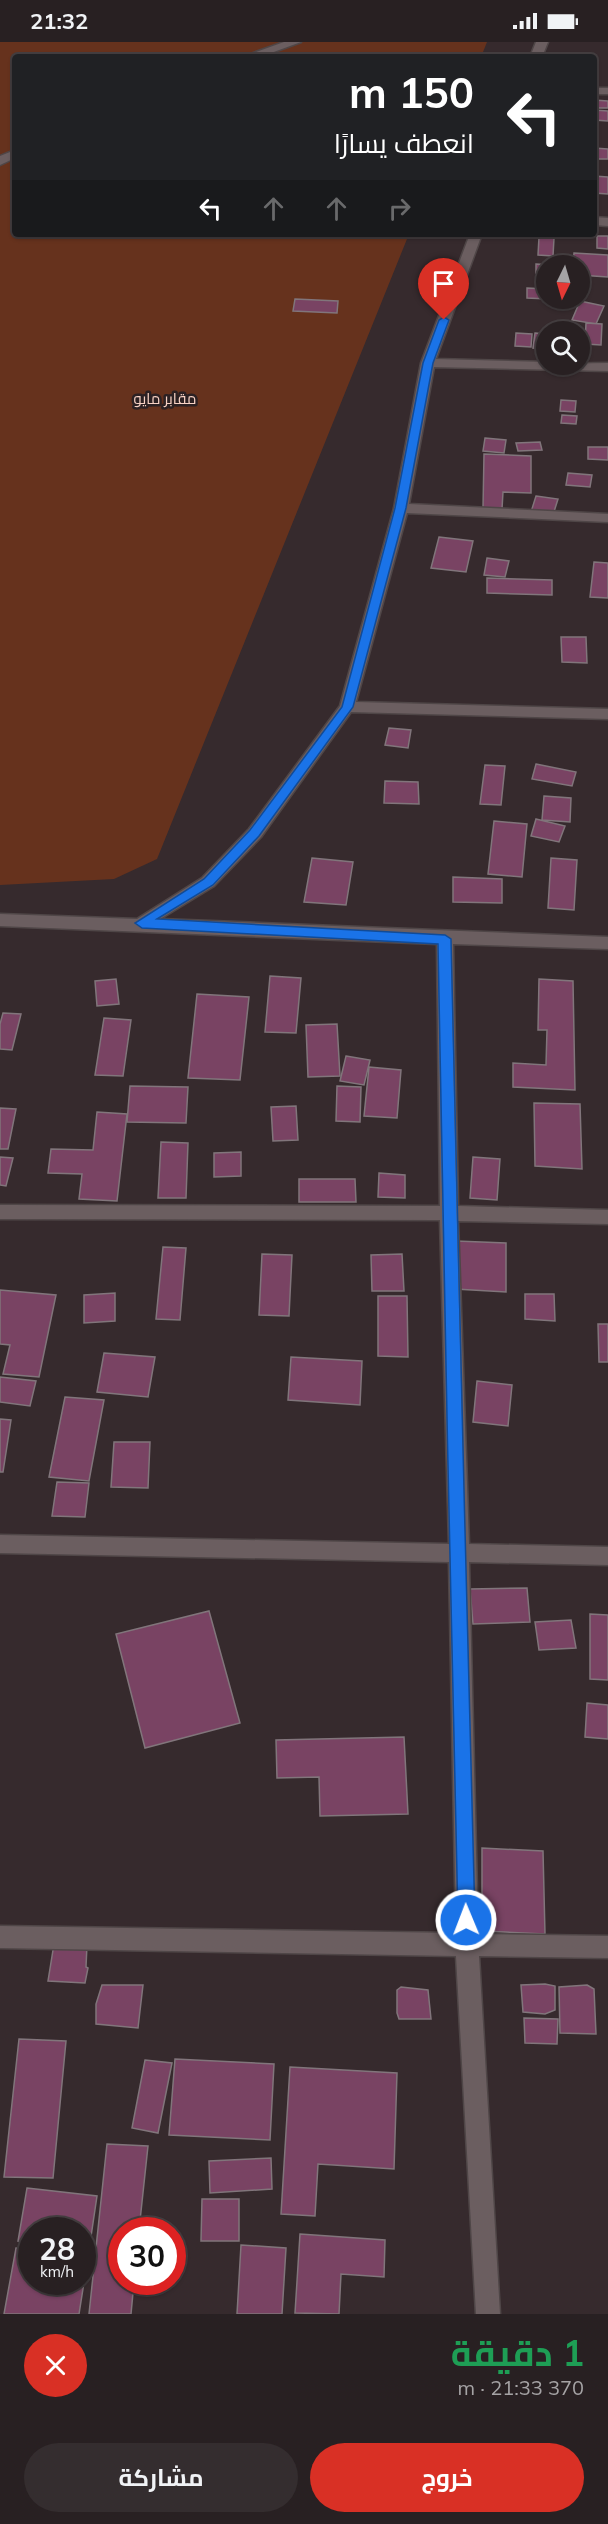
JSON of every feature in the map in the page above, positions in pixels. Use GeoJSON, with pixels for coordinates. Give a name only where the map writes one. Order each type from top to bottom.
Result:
{"type":"FeatureCollection","features":[{"type":"Feature","properties":{"kind":"street"},"geometry":{"type":"LineString","coordinates":[[257,54],[295,42]]}},
{"type":"Feature","properties":{"kind":"street"},"geometry":{"type":"LineString","coordinates":[[142,923],[208,882],[255,833],[347,707],[401,508],[428,363],[476,237]]}},
{"type":"Feature","properties":{"kind":"street"},"geometry":{"type":"LineString","coordinates":[[428,363],[608,367]]}},
{"type":"Feature","properties":{"kind":"street"},"geometry":{"type":"LineString","coordinates":[[401,508],[608,518]]}},
{"type":"Feature","properties":{"kind":"street"},"geometry":{"type":"LineString","coordinates":[[347,707],[608,714]]}},
{"type":"Feature","properties":{"kind":"street"},"geometry":{"type":"LineString","coordinates":[[0,920],[142,923],[445,939],[608,942]]}},
{"type":"Feature","properties":{"kind":"street"},"geometry":{"type":"LineString","coordinates":[[445,939],[448,1213],[459,1553],[467,1943],[488,2314]]}},
{"type":"Feature","properties":{"kind":"street"},"geometry":{"type":"LineString","coordinates":[[0,1212],[448,1213],[608,1217]]}},
{"type":"Feature","properties":{"kind":"street"},"geometry":{"type":"LineString","coordinates":[[0,1544],[608,1556]]}},
{"type":"Feature","properties":{"kind":"street"},"geometry":{"type":"LineString","coordinates":[[0,1937],[608,1947]]}},
{"type":"Feature","properties":{"kind":"green space","name":"مقابر مايو"},"geometry":{"type":"Polygon","coordinates":[[[0,42],[487,42],[482,54],[12,54],[12,237],[408,237],[157,859],[114,879],[0,885],[0,42]]]}},
{"type":"Feature","properties":{"kind":"building"},"geometry":{"type":"Polygon","coordinates":[[[597,100],[608,101],[608,108],[597,108],[597,100]]]}},
{"type":"Feature","properties":{"kind":"building"},"geometry":{"type":"Polygon","coordinates":[[[597,110],[608,111],[608,121],[597,120],[597,110]]]}},
{"type":"Feature","properties":{"kind":"building"},"geometry":{"type":"Polygon","coordinates":[[[597,148],[608,149],[608,159],[597,159],[597,148]]]}},
{"type":"Feature","properties":{"kind":"building"},"geometry":{"type":"Polygon","coordinates":[[[597,176],[608,177],[608,194],[597,193],[597,176]]]}},
{"type":"Feature","properties":{"kind":"building"},"geometry":{"type":"Polygon","coordinates":[[[597,236],[608,236],[608,249],[597,248],[597,236]]]}},
{"type":"Feature","properties":{"kind":"building"},"geometry":{"type":"Polygon","coordinates":[[[539,237],[554,238],[553,255],[538,255],[539,237]]]}},
{"type":"Feature","properties":{"kind":"building"},"geometry":{"type":"Polygon","coordinates":[[[574,253],[608,255],[608,277],[590,276],[590,255],[574,255],[574,253]]]}},
{"type":"Feature","properties":{"kind":"building"},"geometry":{"type":"Polygon","coordinates":[[[527,288],[536,288],[536,298],[527,298],[527,288]]]}},
{"type":"Feature","properties":{"kind":"building"},"geometry":{"type":"Polygon","coordinates":[[[295,299],[338,301],[337,313],[293,311],[295,299]]]}},
{"type":"Feature","properties":{"kind":"building"},"geometry":{"type":"Polygon","coordinates":[[[590,303],[604,306],[596,324],[590,321],[572,320],[577,309],[590,309],[590,303]]]}},
{"type":"Feature","properties":{"kind":"building"},"geometry":{"type":"Polygon","coordinates":[[[590,323],[602,324],[601,345],[590,344],[590,323]]]}},
{"type":"Feature","properties":{"kind":"building"},"geometry":{"type":"Polygon","coordinates":[[[516,333],[532,334],[531,347],[515,346],[516,333]]]}},
{"type":"Feature","properties":{"kind":"building"},"geometry":{"type":"Polygon","coordinates":[[[535,333],[536,333],[536,348],[533,348],[535,333]]]}},
{"type":"Feature","properties":{"kind":"building"},"geometry":{"type":"Polygon","coordinates":[[[561,400],[576,401],[575,412],[560,411],[561,400]]]}},
{"type":"Feature","properties":{"kind":"building"},"geometry":{"type":"Polygon","coordinates":[[[562,415],[577,416],[576,424],[561,423],[562,415]]]}},
{"type":"Feature","properties":{"kind":"building"},"geometry":{"type":"Polygon","coordinates":[[[485,438],[506,440],[504,453],[483,451],[485,438]]]}},
{"type":"Feature","properties":{"kind":"building"},"geometry":{"type":"Polygon","coordinates":[[[540,442],[542,450],[518,451],[516,443],[540,442]]]}},
{"type":"Feature","properties":{"kind":"building"},"geometry":{"type":"Polygon","coordinates":[[[588,447],[608,447],[608,460],[588,459],[588,447]]]}},
{"type":"Feature","properties":{"kind":"building"},"geometry":{"type":"Polygon","coordinates":[[[484,454],[531,456],[531,493],[503,492],[502,509],[483,508],[484,454]]]}},
{"type":"Feature","properties":{"kind":"building"},"geometry":{"type":"Polygon","coordinates":[[[568,473],[592,475],[590,487],[566,485],[568,473]]]}},
{"type":"Feature","properties":{"kind":"building"},"geometry":{"type":"Polygon","coordinates":[[[536,496],[558,499],[553,515],[531,512],[536,496]]]}},
{"type":"Feature","properties":{"kind":"building"},"geometry":{"type":"Polygon","coordinates":[[[439,537],[473,541],[466,572],[431,568],[439,537]]]}},
{"type":"Feature","properties":{"kind":"building"},"geometry":{"type":"Polygon","coordinates":[[[487,558],[509,561],[505,577],[484,575],[487,558]]]}},
{"type":"Feature","properties":{"kind":"building"},"geometry":{"type":"Polygon","coordinates":[[[594,562],[608,563],[608,598],[590,597],[594,562]]]}},
{"type":"Feature","properties":{"kind":"building"},"geometry":{"type":"Polygon","coordinates":[[[487,578],[552,580],[552,595],[487,593],[487,578]]]}},
{"type":"Feature","properties":{"kind":"building"},"geometry":{"type":"Polygon","coordinates":[[[561,637],[586,637],[587,663],[562,662],[561,637]]]}},
{"type":"Feature","properties":{"kind":"building"},"geometry":{"type":"Polygon","coordinates":[[[389,728],[411,730],[408,748],[385,745],[389,728]]]}},
{"type":"Feature","properties":{"kind":"building"},"geometry":{"type":"Polygon","coordinates":[[[536,764],[576,772],[572,786],[532,779],[536,764]]]}},
{"type":"Feature","properties":{"kind":"building"},"geometry":{"type":"Polygon","coordinates":[[[485,765],[505,766],[501,805],[480,804],[485,765]]]}},
{"type":"Feature","properties":{"kind":"building"},"geometry":{"type":"Polygon","coordinates":[[[385,781],[418,782],[419,804],[384,803],[385,781]]]}},
{"type":"Feature","properties":{"kind":"building"},"geometry":{"type":"Polygon","coordinates":[[[544,796],[571,798],[570,822],[542,820],[544,796]]]}},
{"type":"Feature","properties":{"kind":"building"},"geometry":{"type":"Polygon","coordinates":[[[536,819],[565,826],[559,842],[531,836],[536,819]]]}},
{"type":"Feature","properties":{"kind":"building"},"geometry":{"type":"Polygon","coordinates":[[[494,821],[527,824],[522,877],[488,874],[494,821]]]}},
{"type":"Feature","properties":{"kind":"building"},"geometry":{"type":"Polygon","coordinates":[[[312,858],[353,862],[346,905],[304,902],[312,858]]]}},
{"type":"Feature","properties":{"kind":"building"},"geometry":{"type":"Polygon","coordinates":[[[551,858],[577,860],[574,910],[548,908],[551,858]]]}},
{"type":"Feature","properties":{"kind":"building"},"geometry":{"type":"Polygon","coordinates":[[[453,877],[502,879],[502,903],[453,902],[453,877]]]}},
{"type":"Feature","properties":{"kind":"building"},"geometry":{"type":"Polygon","coordinates":[[[270,976],[301,978],[296,1033],[265,1032],[270,976]]]}},
{"type":"Feature","properties":{"kind":"building"},"geometry":{"type":"Polygon","coordinates":[[[116,979],[119,1004],[97,1006],[95,981],[116,979]]]}},
{"type":"Feature","properties":{"kind":"building"},"geometry":{"type":"Polygon","coordinates":[[[539,979],[573,981],[575,1090],[513,1087],[513,1063],[546,1065],[547,1030],[538,1030],[539,979]]]}},
{"type":"Feature","properties":{"kind":"building"},"geometry":{"type":"Polygon","coordinates":[[[197,994],[249,997],[240,1080],[188,1078],[197,994]]]}},
{"type":"Feature","properties":{"kind":"building"},"geometry":{"type":"Polygon","coordinates":[[[3,1013],[21,1014],[12,1050],[0,1049],[0,1024],[3,1013]]]}},
{"type":"Feature","properties":{"kind":"building"},"geometry":{"type":"Polygon","coordinates":[[[104,1018],[131,1020],[123,1076],[95,1075],[104,1018]]]}},
{"type":"Feature","properties":{"kind":"building"},"geometry":{"type":"Polygon","coordinates":[[[337,1024],[340,1076],[308,1077],[306,1025],[337,1024]]]}},
{"type":"Feature","properties":{"kind":"building"},"geometry":{"type":"Polygon","coordinates":[[[346,1056],[370,1060],[364,1085],[340,1081],[346,1056]]]}},
{"type":"Feature","properties":{"kind":"building"},"geometry":{"type":"Polygon","coordinates":[[[369,1067],[401,1070],[397,1118],[364,1116],[369,1067]]]}},
{"type":"Feature","properties":{"kind":"building"},"geometry":{"type":"Polygon","coordinates":[[[130,1086],[188,1087],[186,1123],[127,1122],[130,1086]]]}},
{"type":"Feature","properties":{"kind":"building"},"geometry":{"type":"Polygon","coordinates":[[[337,1086],[361,1087],[360,1122],[336,1121],[337,1086]]]}},
{"type":"Feature","properties":{"kind":"building"},"geometry":{"type":"Polygon","coordinates":[[[534,1103],[580,1104],[582,1169],[535,1166],[534,1103]]]}},
{"type":"Feature","properties":{"kind":"building"},"geometry":{"type":"Polygon","coordinates":[[[296,1106],[298,1140],[273,1141],[271,1107],[296,1106]]]}},
{"type":"Feature","properties":{"kind":"building"},"geometry":{"type":"Polygon","coordinates":[[[0,1108],[16,1109],[8,1149],[0,1149],[0,1108]]]}},
{"type":"Feature","properties":{"kind":"building"},"geometry":{"type":"Polygon","coordinates":[[[97,1112],[127,1114],[117,1201],[79,1199],[82,1174],[48,1173],[51,1149],[93,1150],[97,1112]]]}},
{"type":"Feature","properties":{"kind":"building"},"geometry":{"type":"Polygon","coordinates":[[[161,1142],[188,1143],[186,1198],[158,1198],[161,1142]]]}},
{"type":"Feature","properties":{"kind":"building"},"geometry":{"type":"Polygon","coordinates":[[[241,1152],[241,1176],[214,1177],[214,1153],[241,1152]]]}},
{"type":"Feature","properties":{"kind":"building"},"geometry":{"type":"Polygon","coordinates":[[[0,1157],[13,1158],[6,1186],[0,1185],[0,1157]]]}},
{"type":"Feature","properties":{"kind":"building"},"geometry":{"type":"Polygon","coordinates":[[[473,1157],[500,1159],[497,1200],[470,1198],[473,1157]]]}},
{"type":"Feature","properties":{"kind":"building"},"geometry":{"type":"Polygon","coordinates":[[[379,1173],[405,1175],[405,1198],[378,1197],[379,1173]]]}},
{"type":"Feature","properties":{"kind":"building"},"geometry":{"type":"Polygon","coordinates":[[[299,1179],[355,1179],[356,1202],[299,1202],[299,1179]]]}},
{"type":"Feature","properties":{"kind":"building"},"geometry":{"type":"Polygon","coordinates":[[[456,1241],[506,1243],[506,1292],[455,1289],[456,1241]]]}},
{"type":"Feature","properties":{"kind":"building"},"geometry":{"type":"Polygon","coordinates":[[[163,1247],[186,1248],[180,1320],[156,1319],[163,1247]]]}},
{"type":"Feature","properties":{"kind":"building"},"geometry":{"type":"Polygon","coordinates":[[[262,1254],[292,1255],[289,1316],[259,1315],[262,1254]]]}},
{"type":"Feature","properties":{"kind":"building"},"geometry":{"type":"Polygon","coordinates":[[[402,1254],[404,1291],[372,1291],[371,1255],[402,1254]]]}},
{"type":"Feature","properties":{"kind":"building"},"geometry":{"type":"Polygon","coordinates":[[[0,1290],[56,1295],[39,1377],[3,1374],[10,1345],[0,1344],[0,1290]]]}},
{"type":"Feature","properties":{"kind":"building"},"geometry":{"type":"Polygon","coordinates":[[[115,1293],[115,1321],[84,1323],[84,1295],[115,1293]]]}},
{"type":"Feature","properties":{"kind":"building"},"geometry":{"type":"Polygon","coordinates":[[[525,1294],[554,1294],[555,1321],[525,1319],[525,1294]]]}},
{"type":"Feature","properties":{"kind":"building"},"geometry":{"type":"Polygon","coordinates":[[[378,1296],[407,1296],[408,1357],[378,1356],[378,1296]]]}},
{"type":"Feature","properties":{"kind":"building"},"geometry":{"type":"Polygon","coordinates":[[[598,1324],[608,1324],[608,1362],[599,1362],[598,1324]]]}},
{"type":"Feature","properties":{"kind":"building"},"geometry":{"type":"Polygon","coordinates":[[[104,1353],[155,1357],[148,1397],[97,1392],[104,1353]]]}},
{"type":"Feature","properties":{"kind":"building"},"geometry":{"type":"Polygon","coordinates":[[[291,1357],[362,1361],[360,1405],[288,1400],[291,1357]]]}},
{"type":"Feature","properties":{"kind":"building"},"geometry":{"type":"Polygon","coordinates":[[[0,1377],[36,1381],[30,1406],[0,1402],[0,1377]]]}},
{"type":"Feature","properties":{"kind":"building"},"geometry":{"type":"Polygon","coordinates":[[[477,1381],[512,1385],[508,1426],[473,1422],[477,1381]]]}},
{"type":"Feature","properties":{"kind":"building"},"geometry":{"type":"Polygon","coordinates":[[[65,1397],[104,1400],[89,1481],[49,1477],[65,1397]]]}},
{"type":"Feature","properties":{"kind":"building"},"geometry":{"type":"Polygon","coordinates":[[[0,1419],[11,1420],[3,1472],[0,1472],[0,1419]]]}},
{"type":"Feature","properties":{"kind":"building"},"geometry":{"type":"Polygon","coordinates":[[[114,1442],[150,1442],[148,1488],[111,1487],[114,1442]]]}},
{"type":"Feature","properties":{"kind":"building"},"geometry":{"type":"Polygon","coordinates":[[[57,1482],[89,1483],[85,1517],[52,1516],[57,1482]]]}},
{"type":"Feature","properties":{"kind":"building"},"geometry":{"type":"Polygon","coordinates":[[[527,1588],[530,1622],[473,1624],[470,1589],[527,1588]]]}},
{"type":"Feature","properties":{"kind":"building"},"geometry":{"type":"Polygon","coordinates":[[[209,1611],[240,1723],[145,1748],[116,1634],[209,1611]]]}},
{"type":"Feature","properties":{"kind":"building"},"geometry":{"type":"Polygon","coordinates":[[[590,1614],[608,1615],[608,1680],[590,1679],[590,1614]]]}},
{"type":"Feature","properties":{"kind":"building"},"geometry":{"type":"Polygon","coordinates":[[[571,1620],[576,1648],[539,1650],[535,1622],[571,1620]]]}},
{"type":"Feature","properties":{"kind":"building"},"geometry":{"type":"Polygon","coordinates":[[[587,1703],[608,1705],[608,1739],[585,1737],[587,1703]]]}},
{"type":"Feature","properties":{"kind":"building"},"geometry":{"type":"Polygon","coordinates":[[[404,1737],[408,1814],[320,1816],[319,1777],[277,1778],[276,1740],[404,1737]]]}},
{"type":"Feature","properties":{"kind":"building"},"geometry":{"type":"Polygon","coordinates":[[[482,1848],[543,1851],[545,1934],[482,1931],[482,1848]]]}},
{"type":"Feature","properties":{"kind":"building"},"geometry":{"type":"Polygon","coordinates":[[[54,1944],[87,1945],[86,1967],[88,1968],[85,1983],[48,1981],[54,1944]]]}},
{"type":"Feature","properties":{"kind":"building"},"geometry":{"type":"Polygon","coordinates":[[[102,1985],[143,1985],[138,2028],[96,2024],[96,2004],[102,1985]]]}},
{"type":"Feature","properties":{"kind":"building"},"geometry":{"type":"Polygon","coordinates":[[[521,1985],[555,1986],[555,2010],[545,2014],[523,2012],[521,1985]]]}},
{"type":"Feature","properties":{"kind":"building"},"geometry":{"type":"Polygon","coordinates":[[[587,1985],[594,1989],[596,2034],[560,2033],[559,1987],[587,1985]]]}},
{"type":"Feature","properties":{"kind":"building"},"geometry":{"type":"Polygon","coordinates":[[[401,1987],[428,1990],[431,2019],[399,2019],[397,1990],[401,1987]]]}},
{"type":"Feature","properties":{"kind":"building"},"geometry":{"type":"Polygon","coordinates":[[[524,2018],[558,2019],[557,2044],[525,2043],[524,2018]]]}},
{"type":"Feature","properties":{"kind":"building"},"geometry":{"type":"Polygon","coordinates":[[[19,2039],[66,2041],[53,2178],[4,2177],[19,2039]]]}},
{"type":"Feature","properties":{"kind":"building"},"geometry":{"type":"Polygon","coordinates":[[[175,2059],[274,2064],[270,2140],[169,2135],[175,2059]]]}},
{"type":"Feature","properties":{"kind":"building"},"geometry":{"type":"Polygon","coordinates":[[[145,2060],[172,2063],[158,2133],[132,2128],[145,2060]]]}},
{"type":"Feature","properties":{"kind":"building"},"geometry":{"type":"Polygon","coordinates":[[[290,2067],[397,2073],[394,2169],[318,2164],[315,2216],[281,2214],[290,2067]]]}},
{"type":"Feature","properties":{"kind":"building"},"geometry":{"type":"Polygon","coordinates":[[[107,2144],[148,2146],[140,2217],[108,2217],[108,2295],[133,2295],[131,2314],[89,2314],[91,2295],[96,2295],[96,2248],[107,2144]]]}},
{"type":"Feature","properties":{"kind":"building"},"geometry":{"type":"Polygon","coordinates":[[[271,2158],[272,2189],[210,2193],[209,2161],[271,2158]]]}},
{"type":"Feature","properties":{"kind":"building"},"geometry":{"type":"Polygon","coordinates":[[[27,2188],[97,2196],[94,2217],[22,2217],[27,2188]]]}},
{"type":"Feature","properties":{"kind":"building"},"geometry":{"type":"Polygon","coordinates":[[[202,2199],[239,2199],[239,2241],[201,2241],[202,2199]]]}},
{"type":"Feature","properties":{"kind":"building"},"geometry":{"type":"Polygon","coordinates":[[[300,2234],[385,2240],[384,2277],[341,2274],[339,2314],[295,2313],[300,2234]]]}},
{"type":"Feature","properties":{"kind":"building"},"geometry":{"type":"Polygon","coordinates":[[[241,2245],[286,2248],[282,2314],[237,2314],[241,2245]]]}},
{"type":"Feature","properties":{"kind":"building"},"geometry":{"type":"Polygon","coordinates":[[[16,2248],[18,2248],[18,2295],[82,2295],[79,2314],[4,2314],[16,2248]]]}},
{"type":"Feature","properties":{"kind":"route"},"geometry":{"type":"LineString","coordinates":[[444,320],[428,363],[401,508],[347,707],[255,833],[208,882],[142,923],[445,939],[448,1213],[459,1553],[466,1920]]}}]}
